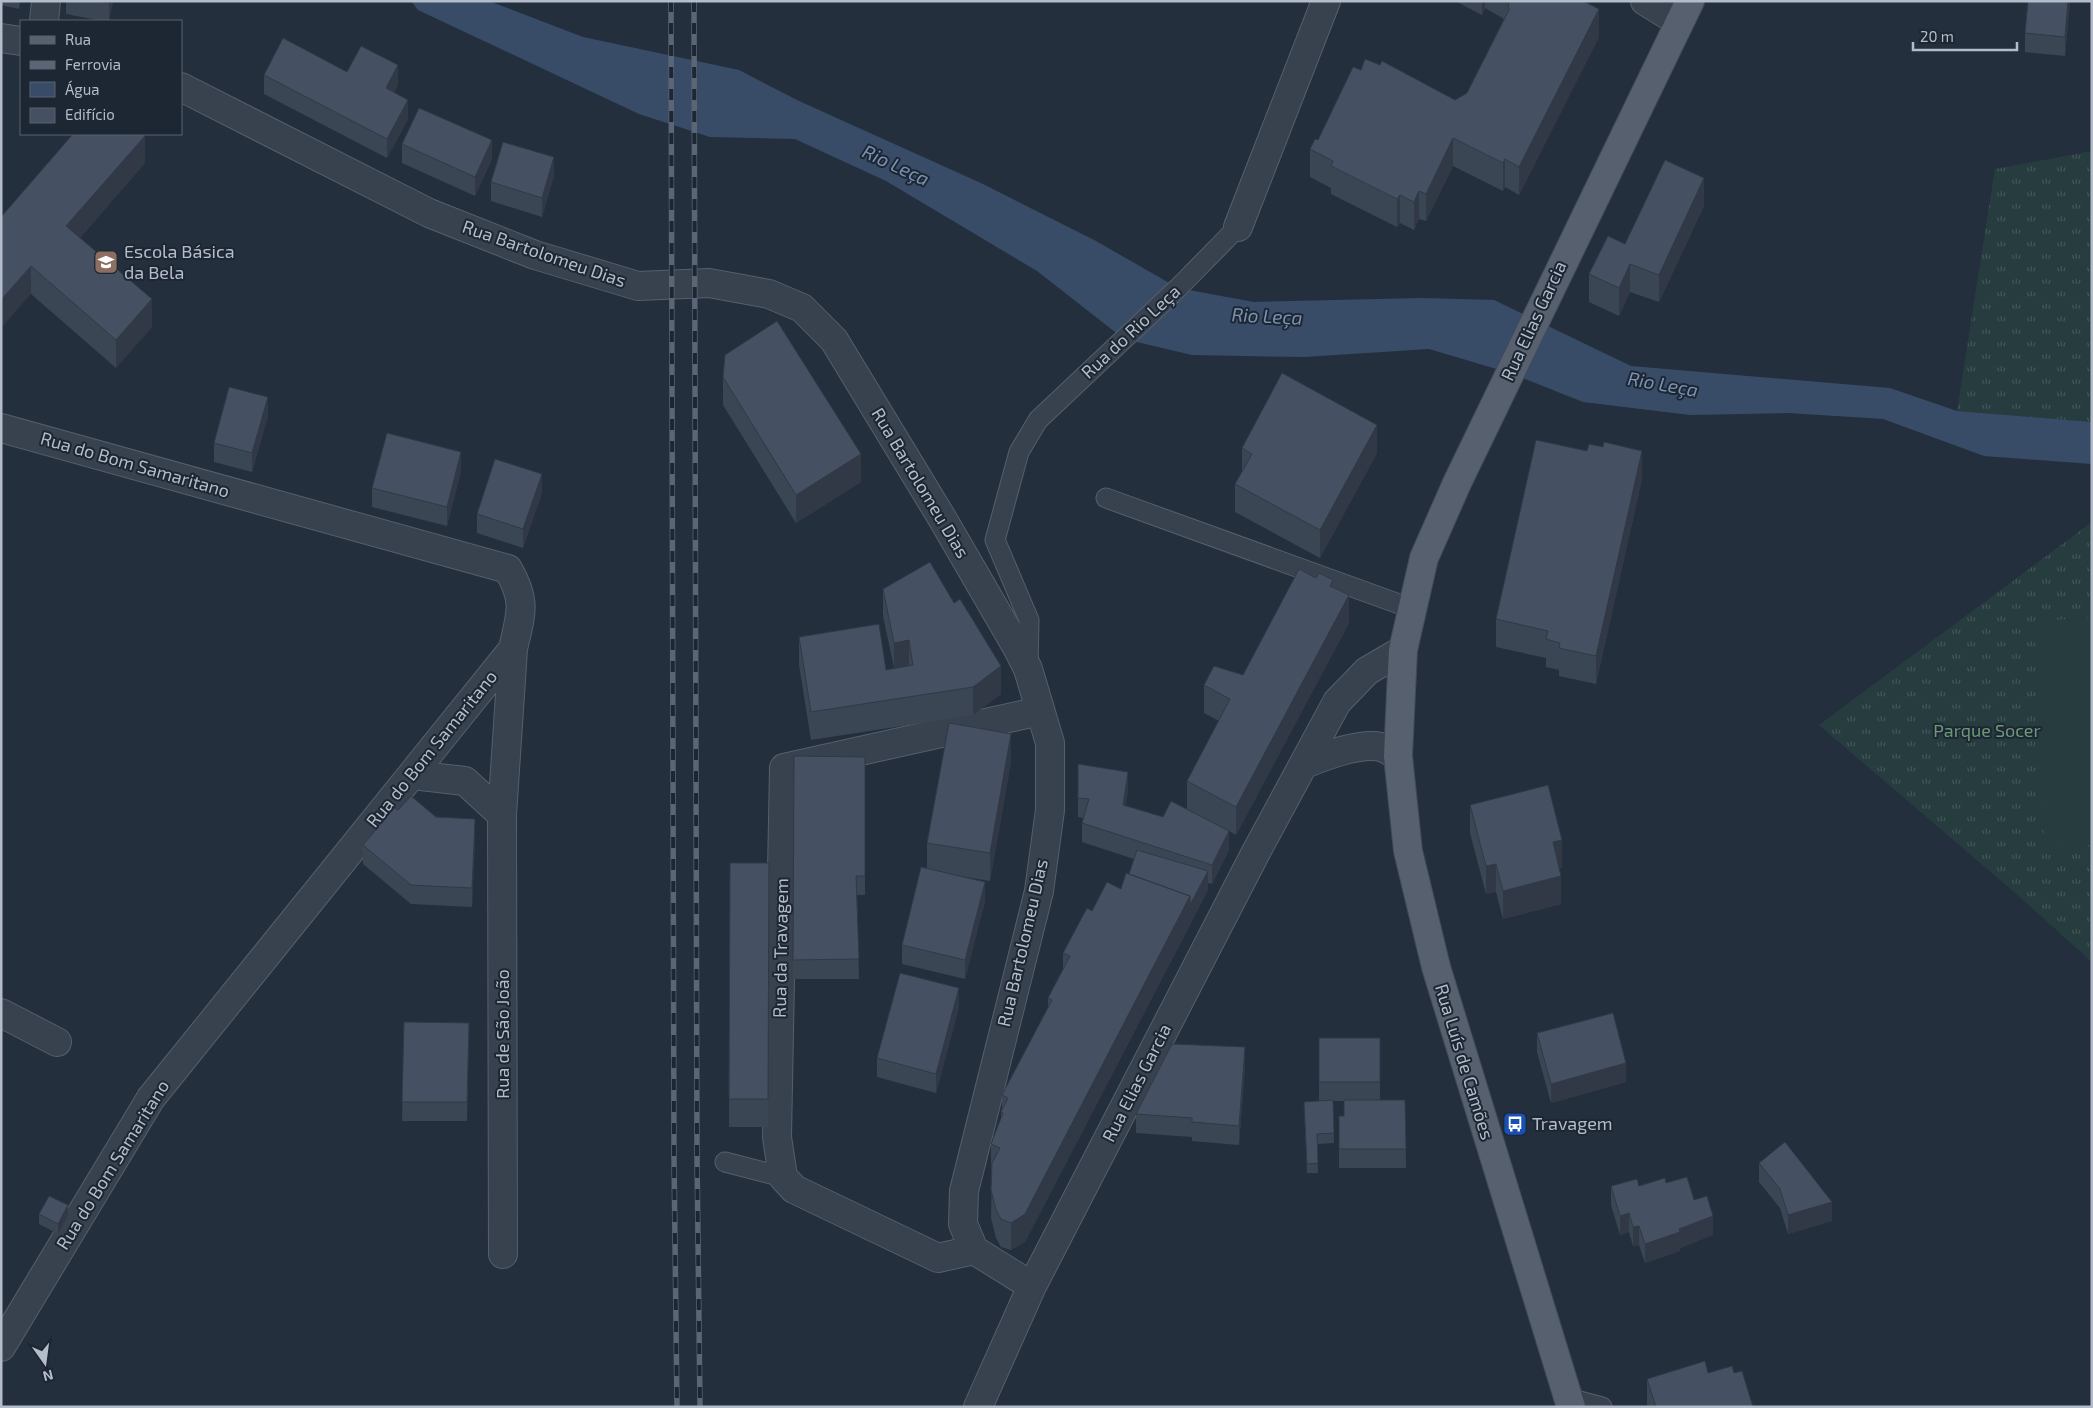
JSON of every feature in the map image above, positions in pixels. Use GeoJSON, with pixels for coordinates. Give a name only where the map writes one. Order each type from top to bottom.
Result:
{"type":"FeatureCollection","features":[{"type":"Feature","properties":{"kind":"main road","name":"Rua Elias Garcia"},"geometry":{"type":"LineString","coordinates":[[1400,709],[1404,650],[1424,558],[1489,415],[1684,11]]}},
{"type":"Feature","properties":{"kind":"main road","name":"Rua Luís de Camões"},"geometry":{"type":"LineString","coordinates":[[1400,709],[1398,756],[1408,851],[1436,967],[1570,1404]]}},
{"type":"Feature","properties":{"kind":"street"},"geometry":{"type":"LineString","coordinates":[[44,20],[46,1]]}},
{"type":"Feature","properties":{"kind":"street","name":"Rua do Rio Leça"},"geometry":{"type":"LineString","coordinates":[[1238,227],[1326,1]]}},
{"type":"Feature","properties":{"kind":"street"},"geometry":{"type":"LineString","coordinates":[[1645,1],[1684,11]]}},
{"type":"Feature","properties":{"kind":"street"},"geometry":{"type":"LineString","coordinates":[[1,38],[20,41]]}},
{"type":"Feature","properties":{"kind":"street","name":"Rua Bartolomeu Dias"},"geometry":{"type":"LineString","coordinates":[[182,88],[429,213],[535,255],[638,286],[709,283],[769,294],[802,308],[834,340],[942,518],[1028,669],[1050,743],[1050,810],[1039,891],[964,1191],[963,1224],[974,1250]]}},
{"type":"Feature","properties":{"kind":"street","name":"Rua do Bom Samaritano"},"geometry":{"type":"LineString","coordinates":[[1,428],[508,569],[519,588],[522,607],[513,649],[150,1098],[1,1347]]}},
{"type":"Feature","properties":{"kind":"street","name":"Rua de São João"},"geometry":{"type":"LineString","coordinates":[[503,1254],[502,815],[513,649]]}},
{"type":"Feature","properties":{"kind":"street","name":"Rua Elias Garcia"},"geometry":{"type":"LineString","coordinates":[[978,1407],[1032,1286],[1255,854],[1338,702],[1367,671],[1404,650]]}},
{"type":"Feature","properties":{"kind":"street","name":"Rua da Travagem"},"geometry":{"type":"LineString","coordinates":[[783,1177],[778,1137],[784,768],[1040,711]]}},
{"type":"Feature","properties":{"kind":"street"},"geometry":{"type":"LineString","coordinates":[[1305,764],[1330,754],[1380,746],[1398,756]]}},
{"type":"Feature","properties":{"kind":"street"},"geometry":{"type":"LineString","coordinates":[[412,775],[465,781],[502,815]]}},
{"type":"Feature","properties":{"kind":"street"},"geometry":{"type":"LineString","coordinates":[[1,1013],[57,1042]]}},
{"type":"Feature","properties":{"kind":"street"},"geometry":{"type":"LineString","coordinates":[[783,1177],[794,1189],[938,1258],[974,1250],[1032,1286]]}},
{"type":"Feature","properties":{"kind":"street"},"geometry":{"type":"LineString","coordinates":[[994,1374],[999,1407]]}},
{"type":"Feature","properties":{"kind":"lane","name":"Rua do Rio Leça"},"geometry":{"type":"LineString","coordinates":[[1028,669],[1029,620],[995,540],[1019,452],[1038,420],[1178,288],[1238,227]]}},
{"type":"Feature","properties":{"kind":"lane"},"geometry":{"type":"LineString","coordinates":[[1106,498],[1413,609]]}},
{"type":"Feature","properties":{"kind":"lane"},"geometry":{"type":"LineString","coordinates":[[725,1162],[783,1177]]}},
{"type":"Feature","properties":{"kind":"lane"},"geometry":{"type":"LineString","coordinates":[[1570,1404],[1602,1407]]}},
{"type":"Feature","properties":{"kind":"green space"},"geometry":{"type":"Polygon","coordinates":[[[2092,151],[2092,422],[1957,411],[1995,169],[2092,151]]]}},
{"type":"Feature","properties":{"kind":"green space","name":"Parque Socer"},"geometry":{"type":"Polygon","coordinates":[[[2092,522],[2092,962],[2013,891],[1819,725],[2092,522]]]}},
{"type":"Feature","properties":{"kind":"green space"},"geometry":{"type":"Polygon","coordinates":[[[2092,618],[2092,845],[2044,847],[2035,621],[2092,618]]]}},
{"type":"Feature","properties":{"kind":"water","name":"Rio Leça"},"geometry":{"type":"Polygon","coordinates":[[[411,1],[489,1],[583,37],[739,70],[799,101],[983,184],[1096,241],[1178,288],[1254,302],[1422,298],[1494,300],[1631,366],[1890,388],[1957,411],[2092,422],[2092,464],[1984,456],[1883,419],[1789,413],[1690,415],[1583,402],[1510,373],[1429,349],[1304,357],[1192,355],[1124,339],[1037,271],[886,181],[795,139],[710,137],[639,114],[418,10],[411,1]]]}},
{"type":"Feature","properties":{"kind":"building"},"geometry":{"type":"Polygon","coordinates":[[[1508,1],[1585,1],[1599,9],[1519,167],[1505,159],[1503,163],[1453,138],[1426,194],[1419,191],[1414,202],[1400,195],[1397,199],[1331,166],[1333,161],[1310,149],[1315,139],[1318,140],[1353,67],[1361,70],[1365,59],[1380,65],[1382,61],[1455,100],[1467,93],[1509,10],[1508,1]]]}},
{"type":"Feature","properties":{"kind":"building"},"geometry":{"type":"Polygon","coordinates":[[[2028,1],[2068,1],[2065,37],[2025,33],[2028,1]]]}},
{"type":"Feature","properties":{"kind":"building"},"geometry":{"type":"Polygon","coordinates":[[[283,38],[347,72],[361,46],[398,65],[386,88],[408,100],[387,139],[264,75],[283,38]]]}},
{"type":"Feature","properties":{"kind":"building"},"geometry":{"type":"Polygon","coordinates":[[[419,108],[492,140],[475,177],[402,144],[419,108]]]}},
{"type":"Feature","properties":{"kind":"building"},"geometry":{"type":"Polygon","coordinates":[[[72,135],[144,135],[66,226],[152,299],[116,340],[31,266],[1,300],[1,217],[72,135]]]}},
{"type":"Feature","properties":{"kind":"building"},"geometry":{"type":"Polygon","coordinates":[[[503,142],[554,157],[542,198],[491,182],[503,142]]]}},
{"type":"Feature","properties":{"kind":"building"},"geometry":{"type":"Polygon","coordinates":[[[1665,160],[1704,178],[1659,275],[1630,264],[1619,288],[1589,274],[1608,236],[1625,244],[1665,160]]]}},
{"type":"Feature","properties":{"kind":"building"},"geometry":{"type":"Polygon","coordinates":[[[777,321],[861,454],[796,495],[723,377],[725,355],[777,321]]]}},
{"type":"Feature","properties":{"kind":"building"},"geometry":{"type":"Polygon","coordinates":[[[1282,373],[1377,425],[1320,530],[1235,484],[1252,454],[1242,448],[1282,373]]]}},
{"type":"Feature","properties":{"kind":"building"},"geometry":{"type":"Polygon","coordinates":[[[229,387],[268,397],[252,453],[214,443],[229,387]]]}},
{"type":"Feature","properties":{"kind":"building"},"geometry":{"type":"Polygon","coordinates":[[[387,433],[461,452],[447,507],[372,488],[387,433]]]}},
{"type":"Feature","properties":{"kind":"building"},"geometry":{"type":"Polygon","coordinates":[[[1536,440],[1587,451],[1589,444],[1603,447],[1604,442],[1642,451],[1596,656],[1559,648],[1560,643],[1546,639],[1548,631],[1496,619],[1536,440]]]}},
{"type":"Feature","properties":{"kind":"building"},"geometry":{"type":"Polygon","coordinates":[[[495,459],[542,474],[523,529],[477,514],[495,459]]]}},
{"type":"Feature","properties":{"kind":"building"},"geometry":{"type":"Polygon","coordinates":[[[930,562],[954,603],[960,599],[1001,666],[973,687],[811,712],[799,637],[879,624],[886,670],[913,665],[909,640],[894,643],[883,589],[930,562]]]}},
{"type":"Feature","properties":{"kind":"building"},"geometry":{"type":"Polygon","coordinates":[[[1299,569],[1316,578],[1319,573],[1333,580],[1330,586],[1349,595],[1236,807],[1187,781],[1230,699],[1204,685],[1214,666],[1243,675],[1299,569]]]}},
{"type":"Feature","properties":{"kind":"building"},"geometry":{"type":"Polygon","coordinates":[[[949,723],[1011,734],[990,853],[927,843],[949,723]]]}},
{"type":"Feature","properties":{"kind":"building"},"geometry":{"type":"Polygon","coordinates":[[[794,756],[865,757],[865,876],[856,876],[859,959],[793,960],[794,756]]]}},
{"type":"Feature","properties":{"kind":"building"},"geometry":{"type":"Polygon","coordinates":[[[1078,764],[1128,772],[1123,805],[1163,817],[1171,801],[1229,831],[1212,865],[1082,823],[1089,799],[1078,798],[1078,764]]]}},
{"type":"Feature","properties":{"kind":"building"},"geometry":{"type":"Polygon","coordinates":[[[1548,785],[1562,840],[1553,842],[1561,876],[1503,891],[1496,864],[1486,866],[1470,805],[1548,785]]]}},
{"type":"Feature","properties":{"kind":"building"},"geometry":{"type":"Polygon","coordinates":[[[411,796],[436,817],[475,819],[472,888],[411,885],[363,845],[394,808],[398,810],[411,796]]]}},
{"type":"Feature","properties":{"kind":"building"},"geometry":{"type":"Polygon","coordinates":[[[1137,850],[1208,871],[1190,905],[1190,896],[1129,874],[1137,850]]]}},
{"type":"Feature","properties":{"kind":"building"},"geometry":{"type":"Polygon","coordinates":[[[730,863],[769,863],[768,1099],[729,1099],[730,863]]]}},
{"type":"Feature","properties":{"kind":"building"},"geometry":{"type":"Polygon","coordinates":[[[921,867],[985,882],[965,960],[902,945],[921,867]]]}},
{"type":"Feature","properties":{"kind":"building"},"geometry":{"type":"Polygon","coordinates":[[[1126,873],[1190,896],[1025,1214],[1011,1223],[1001,1219],[996,1210],[991,1190],[992,1163],[1000,1148],[991,1144],[1003,1113],[1001,1112],[1008,1098],[1002,1095],[1052,1000],[1048,998],[1070,956],[1063,953],[1087,908],[1092,911],[1107,882],[1121,889],[1126,873]]]}},
{"type":"Feature","properties":{"kind":"building"},"geometry":{"type":"Polygon","coordinates":[[[900,973],[959,988],[936,1074],[877,1058],[900,973]]]}},
{"type":"Feature","properties":{"kind":"building"},"geometry":{"type":"Polygon","coordinates":[[[1613,1013],[1626,1063],[1551,1084],[1537,1033],[1613,1013]]]}},
{"type":"Feature","properties":{"kind":"building"},"geometry":{"type":"Polygon","coordinates":[[[404,1022],[469,1023],[467,1102],[402,1102],[404,1022]]]}},
{"type":"Feature","properties":{"kind":"building"},"geometry":{"type":"Polygon","coordinates":[[[1319,1038],[1380,1038],[1380,1082],[1319,1082],[1319,1038]]]}},
{"type":"Feature","properties":{"kind":"building"},"geometry":{"type":"Polygon","coordinates":[[[1172,1044],[1245,1047],[1239,1126],[1192,1122],[1192,1118],[1136,1114],[1172,1044]]]}},
{"type":"Feature","properties":{"kind":"building"},"geometry":{"type":"Polygon","coordinates":[[[1333,1100],[1334,1133],[1317,1134],[1318,1163],[1307,1164],[1304,1102],[1333,1100]]]}},
{"type":"Feature","properties":{"kind":"building"},"geometry":{"type":"Polygon","coordinates":[[[1344,1100],[1405,1100],[1406,1149],[1339,1149],[1339,1116],[1344,1116],[1344,1100]]]}},
{"type":"Feature","properties":{"kind":"building"},"geometry":{"type":"Polygon","coordinates":[[[1785,1142],[1832,1202],[1788,1215],[1780,1189],[1759,1163],[1785,1142]]]}},
{"type":"Feature","properties":{"kind":"building"},"geometry":{"type":"Polygon","coordinates":[[[1687,1177],[1694,1200],[1707,1196],[1713,1216],[1679,1229],[1680,1232],[1645,1244],[1639,1226],[1633,1227],[1629,1213],[1620,1216],[1611,1186],[1637,1179],[1639,1186],[1665,1178],[1666,1183],[1687,1177]]]}},
{"type":"Feature","properties":{"kind":"building"},"geometry":{"type":"Polygon","coordinates":[[[49,1196],[68,1205],[58,1224],[39,1214],[49,1196]]]}},
{"type":"Feature","properties":{"kind":"building"},"geometry":{"type":"Polygon","coordinates":[[[1705,1361],[1708,1373],[1732,1366],[1734,1373],[1742,1371],[1753,1407],[1656,1407],[1647,1379],[1705,1361]]]}},
{"type":"Feature","properties":{"kind":"railway"},"geometry":{"type":"LineString","coordinates":[[671,1],[674,1158],[677,1407]]}},
{"type":"Feature","properties":{"kind":"railway"},"geometry":{"type":"LineString","coordinates":[[694,1],[697,1156],[700,1407]]}},
{"type":"Feature","properties":{"kind":"place","name":"Escola Básica da Bela"},"geometry":{"type":"Point","coordinates":[106,262]}},
{"type":"Feature","properties":{"kind":"place","name":"Travagem"},"geometry":{"type":"Point","coordinates":[1515,1124]}}]}
